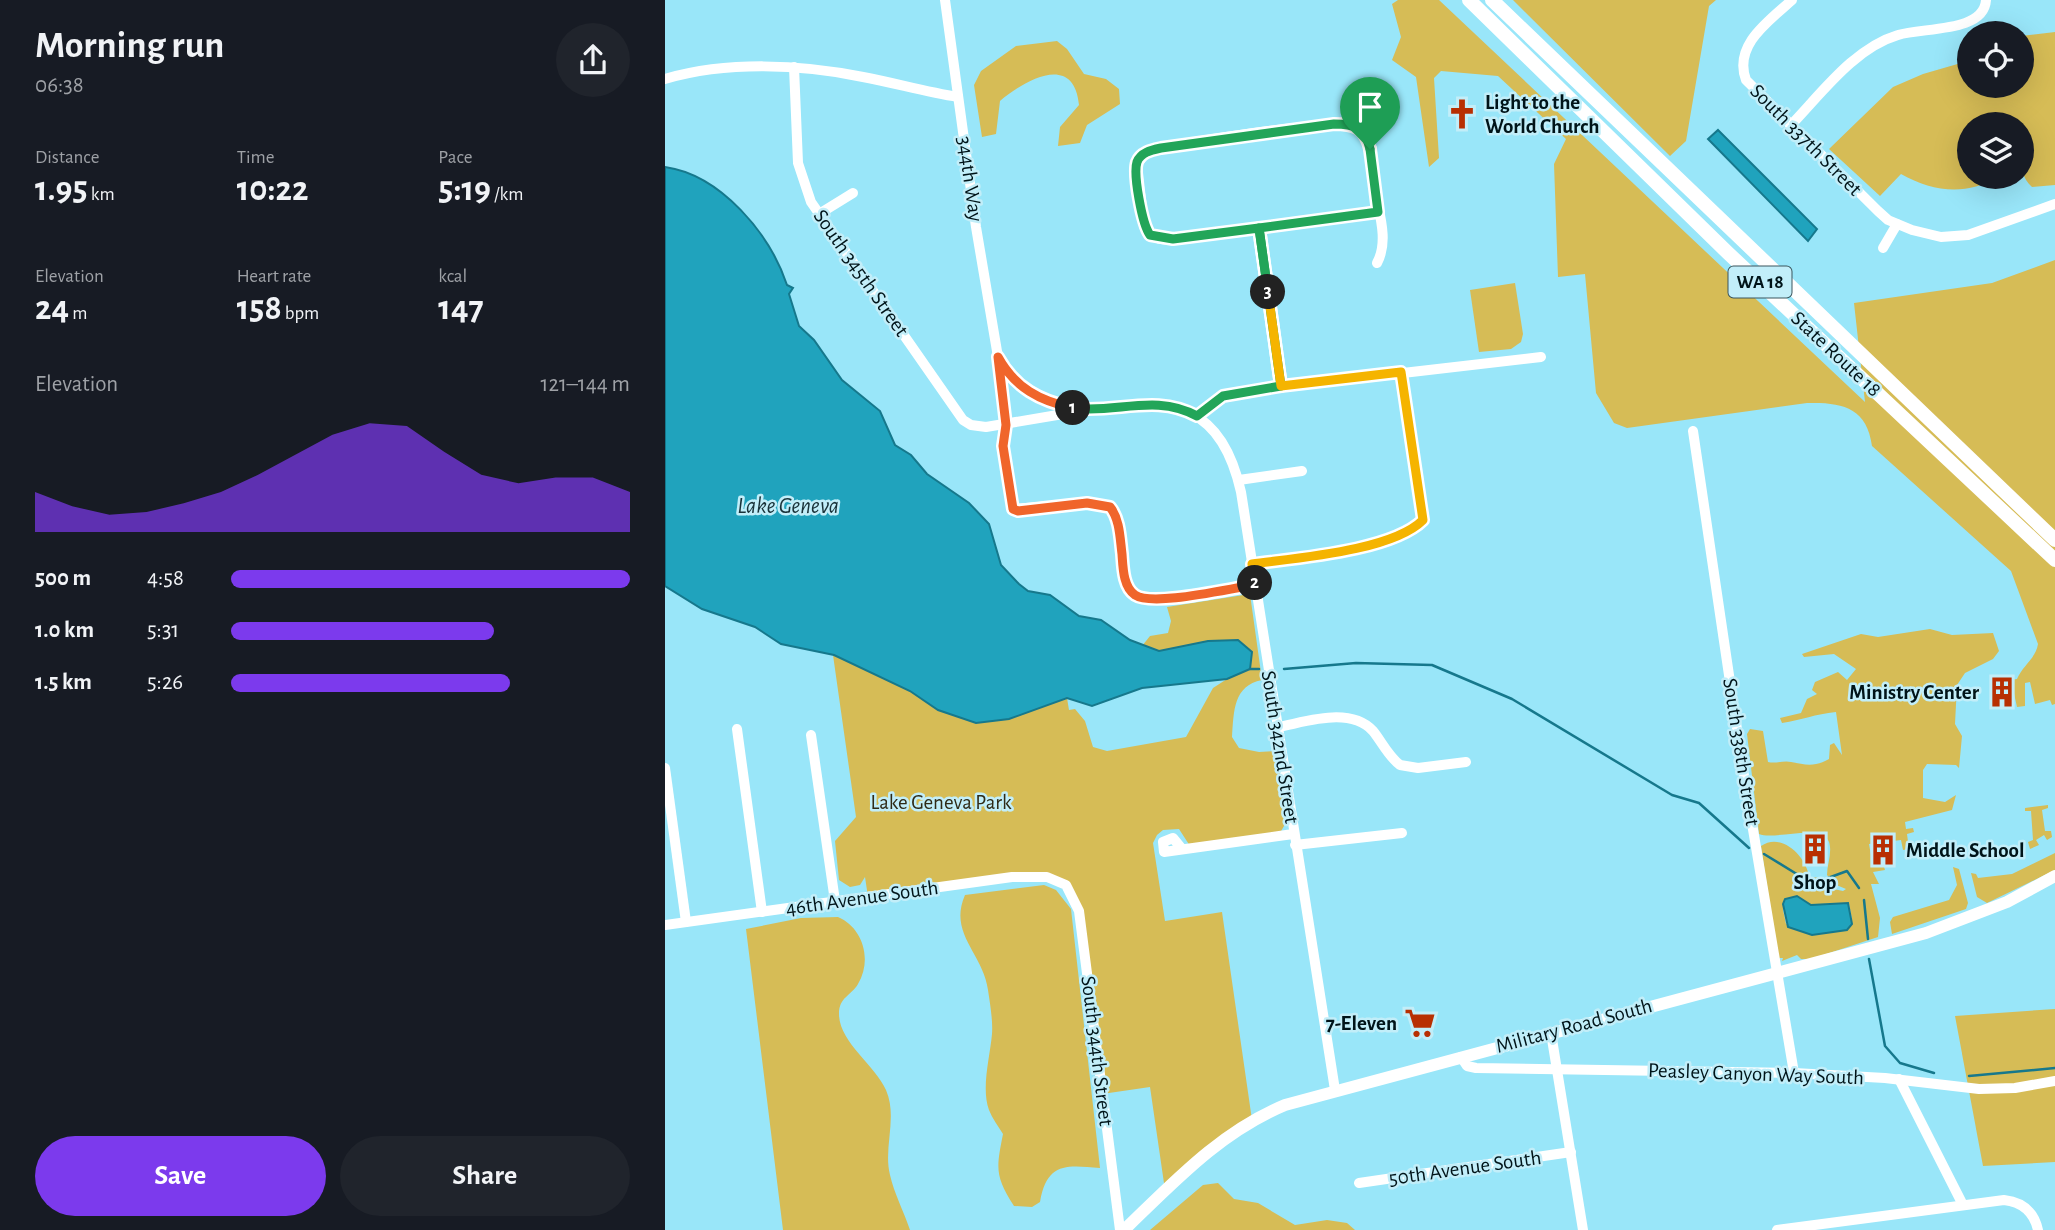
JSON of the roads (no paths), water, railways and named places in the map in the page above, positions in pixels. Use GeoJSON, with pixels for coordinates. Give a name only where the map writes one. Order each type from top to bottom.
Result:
{"type":"FeatureCollection","features":[{"type":"Feature","properties":{"kind":"highway","name":"State Route 18"},"geometry":{"type":"LineString","coordinates":[[1469,0],[1728,253],[2055,560]]}},
{"type":"Feature","properties":{"kind":"highway","name":"State Route 18"},"geometry":{"type":"LineString","coordinates":[[1492,0],[2055,540]]}},
{"type":"Feature","properties":{"kind":"main road","name":"Military Road South"},"geometry":{"type":"LineString","coordinates":[[1122,1230],[1206,1153],[1236,1130],[1285,1105],[1954,924],[2007,902],[2055,876]]}},
{"type":"Feature","properties":{"kind":"street","name":"344th Way"},"geometry":{"type":"LineString","coordinates":[[945,0],[998,357]]}},
{"type":"Feature","properties":{"kind":"street","name":"South 337th Street"},"geometry":{"type":"LineString","coordinates":[[1792,0],[1749,43],[1742,64],[1748,83],[1878,211],[1897,224],[1934,236],[1960,236],[1987,230],[2032,210],[2055,204]]}},
{"type":"Feature","properties":{"kind":"street"},"geometry":{"type":"LineString","coordinates":[[1790,126],[1871,47],[1909,32],[1972,22],[1984,11],[1986,0]]}},
{"type":"Feature","properties":{"kind":"street"},"geometry":{"type":"LineString","coordinates":[[665,79],[708,71],[794,67],[866,77],[921,92],[958,97]]}},
{"type":"Feature","properties":{"kind":"street","name":"South 345th Street"},"geometry":{"type":"LineString","coordinates":[[794,67],[798,163],[806,190],[819,214],[963,420],[971,425],[1006,425],[1088,410]]}},
{"type":"Feature","properties":{"kind":"street"},"geometry":{"type":"LineString","coordinates":[[1377,263],[1383,246],[1369,145],[1364,133],[1357,127],[1319,125],[1146,153],[1137,162],[1136,172],[1145,226],[1155,238],[1181,239],[1378,212]]}},
{"type":"Feature","properties":{"kind":"street"},"geometry":{"type":"LineString","coordinates":[[819,214],[853,193]]}},
{"type":"Feature","properties":{"kind":"street"},"geometry":{"type":"LineString","coordinates":[[1883,248],[1897,224]]}},
{"type":"Feature","properties":{"kind":"street"},"geometry":{"type":"LineString","coordinates":[[1259,228],[1281,386]]}},
{"type":"Feature","properties":{"kind":"street"},"geometry":{"type":"LineString","coordinates":[[998,357],[1019,385],[1040,400],[1088,410],[1156,404],[1197,416],[1223,396],[1281,386],[1541,357]]}},
{"type":"Feature","properties":{"kind":"street"},"geometry":{"type":"LineString","coordinates":[[998,357],[1006,425],[1003,446],[1013,509],[1018,511],[1087,503],[1110,507],[1117,520],[1126,581],[1136,595],[1163,597],[1255,585]]}},
{"type":"Feature","properties":{"kind":"street"},"geometry":{"type":"LineString","coordinates":[[1252,564],[1357,549],[1415,528],[1423,520],[1401,372]]}},
{"type":"Feature","properties":{"kind":"street","name":"South 342nd Street"},"geometry":{"type":"LineString","coordinates":[[1197,416],[1223,444],[1239,480],[1335,1090]]}},
{"type":"Feature","properties":{"kind":"street","name":"South 338th Street"},"geometry":{"type":"LineString","coordinates":[[1693,431],[1743,770],[1794,1073]]}},
{"type":"Feature","properties":{"kind":"street"},"geometry":{"type":"LineString","coordinates":[[1239,480],[1302,471]]}},
{"type":"Feature","properties":{"kind":"street"},"geometry":{"type":"LineString","coordinates":[[1278,727],[1345,718],[1357,720],[1374,732],[1393,759],[1409,768],[1466,762]]}},
{"type":"Feature","properties":{"kind":"street"},"geometry":{"type":"LineString","coordinates":[[737,729],[762,912]]}},
{"type":"Feature","properties":{"kind":"street"},"geometry":{"type":"LineString","coordinates":[[811,735],[835,901]]}},
{"type":"Feature","properties":{"kind":"street"},"geometry":{"type":"LineString","coordinates":[[665,768],[686,922]]}},
{"type":"Feature","properties":{"kind":"street"},"geometry":{"type":"LineString","coordinates":[[1182,849],[1402,833]]}},
{"type":"Feature","properties":{"kind":"street","name":"46th Avenue South"},"geometry":{"type":"LineString","coordinates":[[665,925],[1023,876],[1058,881]]}},
{"type":"Feature","properties":{"kind":"street","name":"South 344th Street"},"geometry":{"type":"LineString","coordinates":[[1058,881],[1073,894],[1079,911],[1122,1230]]}},
{"type":"Feature","properties":{"kind":"street"},"geometry":{"type":"LineString","coordinates":[[1551,1032],[1583,1230]]}},
{"type":"Feature","properties":{"kind":"street","name":"Peasley Canyon Way South"},"geometry":{"type":"LineString","coordinates":[[1461,1057],[1471,1068],[1794,1073],[1899,1079],[1979,1089],[2015,1088],[2055,1081]]}},
{"type":"Feature","properties":{"kind":"street"},"geometry":{"type":"LineString","coordinates":[[1899,1079],[1963,1205]]}},
{"type":"Feature","properties":{"kind":"street","name":"50th Avenue South"},"geometry":{"type":"LineString","coordinates":[[1359,1183],[1571,1152]]}},
{"type":"Feature","properties":{"kind":"street"},"geometry":{"type":"LineString","coordinates":[[1777,1230],[1817,1227],[2004,1200],[2022,1205],[2036,1221],[2038,1230]]}},
{"type":"Feature","properties":{"kind":"water"},"geometry":{"type":"Polygon","coordinates":[[[1718,130],[1817,229],[1808,241],[1708,139],[1718,130]]]}},
{"type":"Feature","properties":{"kind":"water","name":"Lake Geneva"},"geometry":{"type":"Polygon","coordinates":[[[665,167],[686,172],[724,194],[756,227],[769,246],[787,285],[793,288],[789,294],[799,326],[814,340],[842,380],[880,411],[895,445],[911,455],[927,474],[969,503],[989,524],[1001,565],[1019,584],[1028,591],[1050,595],[1079,616],[1101,620],[1130,640],[1159,651],[1208,641],[1238,640],[1252,652],[1250,669],[1227,679],[1142,688],[1092,706],[1067,698],[1009,719],[976,723],[938,710],[910,691],[834,655],[781,644],[755,627],[702,609],[665,586],[665,167]]]}},
{"type":"Feature","properties":{"kind":"water"},"geometry":{"type":"Polygon","coordinates":[[[1797,896],[1811,905],[1848,903],[1852,924],[1847,930],[1812,935],[1788,927],[1783,904],[1785,899],[1797,896]]]}},
{"type":"Feature","properties":{"kind":"waterway"},"geometry":{"type":"LineString","coordinates":[[1284,669],[1356,663],[1432,665],[1512,699],[1672,795],[1699,803],[1749,848]]}},
{"type":"Feature","properties":{"kind":"waterway"},"geometry":{"type":"LineString","coordinates":[[1250,669],[1259,669]]}},
{"type":"Feature","properties":{"kind":"waterway"},"geometry":{"type":"LineString","coordinates":[[1764,854],[1808,881],[1819,882]]}},
{"type":"Feature","properties":{"kind":"waterway"},"geometry":{"type":"LineString","coordinates":[[1828,878],[1847,871],[1859,888]]}},
{"type":"Feature","properties":{"kind":"waterway"},"geometry":{"type":"LineString","coordinates":[[1864,900],[1868,939]]}},
{"type":"Feature","properties":{"kind":"waterway"},"geometry":{"type":"LineString","coordinates":[[1869,959],[1885,1046],[1900,1063],[1934,1073]]}},
{"type":"Feature","properties":{"kind":"waterway"},"geometry":{"type":"LineString","coordinates":[[1969,1076],[2055,1068]]}},
{"type":"Feature","properties":{"kind":"place","name":"Light to the World Church"},"geometry":{"type":"Point","coordinates":[1462,114]}},
{"type":"Feature","properties":{"kind":"place","name":"Ministry Center"},"geometry":{"type":"Point","coordinates":[2002,692]}},
{"type":"Feature","properties":{"kind":"place","name":"Shop"},"geometry":{"type":"Point","coordinates":[1815,849]}},
{"type":"Feature","properties":{"kind":"place","name":"Middle School"},"geometry":{"type":"Point","coordinates":[1883,850]}},
{"type":"Feature","properties":{"kind":"place","name":"7-Eleven"},"geometry":{"type":"Point","coordinates":[1420,1023]}},
{"type":"Feature","properties":{"kind":"park label","name":"Lake Geneva Park"},"geometry":{"type":"Point","coordinates":[941,802]}}]}
